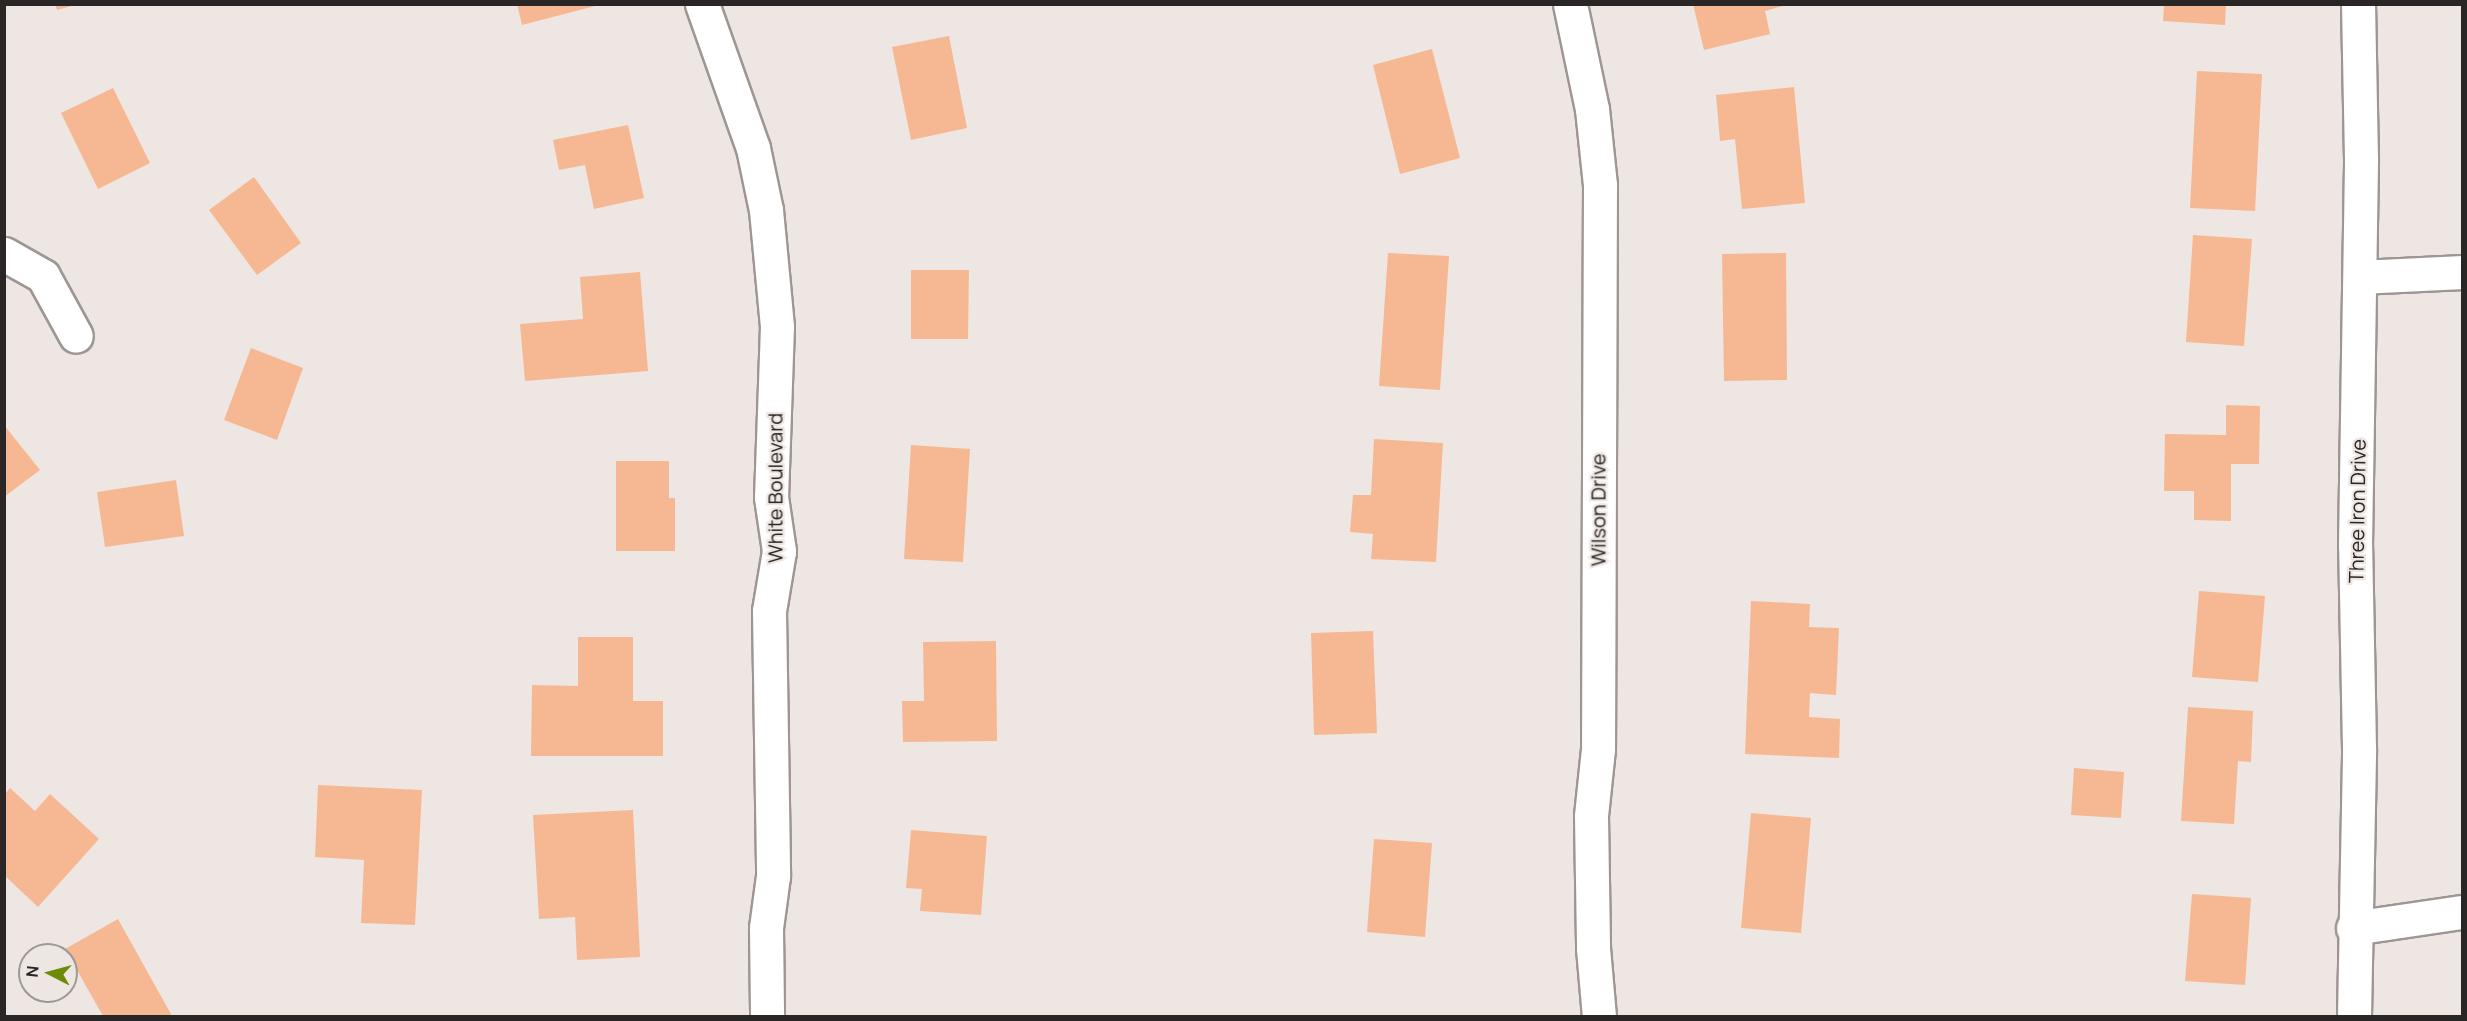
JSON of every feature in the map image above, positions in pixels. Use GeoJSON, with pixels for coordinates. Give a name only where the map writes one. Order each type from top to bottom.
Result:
{"type":"FeatureCollection","features":[{"type":"Feature","properties":{"kind":"street","name":"White Boulevard"},"geometry":{"type":"LineString","coordinates":[[702,4],[753,148],[766,210],[777,326],[771,497],[779,550],[770,611],[773,876],[766,928],[767,1017]]}},
{"type":"Feature","properties":{"kind":"street","name":"Wilson Drive"},"geometry":{"type":"LineString","coordinates":[[1570,4],[1592,109],[1600,185],[1598,749],[1591,816],[1593,948],[1599,1017]]}},
{"type":"Feature","properties":{"kind":"street","name":"Three Iron Drive"},"geometry":{"type":"LineString","coordinates":[[2354,1017],[2359,748],[2355,544],[2360,277],[2358,4]]}},
{"type":"Feature","properties":{"kind":"street"},"geometry":{"type":"LineString","coordinates":[[4,254],[43,276],[76,336]]}},
{"type":"Feature","properties":{"kind":"street"},"geometry":{"type":"LineString","coordinates":[[2360,277],[2463,272]]}},
{"type":"Feature","properties":{"kind":"street"},"geometry":{"type":"LineString","coordinates":[[2354,928],[2463,912]]}},
{"type":"Feature","properties":{"kind":"building"},"geometry":{"type":"Polygon","coordinates":[[[55,4],[75,4],[75,5],[57,10],[55,4]]]}},
{"type":"Feature","properties":{"kind":"building"},"geometry":{"type":"Polygon","coordinates":[[[517,4],[599,4],[599,5],[522,25],[517,4]]]}},
{"type":"Feature","properties":{"kind":"building"},"geometry":{"type":"Polygon","coordinates":[[[1693,4],[1786,5],[1765,11],[1770,34],[1704,50],[1693,4]]]}},
{"type":"Feature","properties":{"kind":"building"},"geometry":{"type":"Polygon","coordinates":[[[2164,4],[2226,4],[2225,25],[2163,21],[2164,4]]]}},
{"type":"Feature","properties":{"kind":"building"},"geometry":{"type":"Polygon","coordinates":[[[949,36],[967,128],[911,140],[892,47],[949,36]]]}},
{"type":"Feature","properties":{"kind":"building"},"geometry":{"type":"Polygon","coordinates":[[[1432,49],[1460,158],[1400,174],[1373,65],[1432,49]]]}},
{"type":"Feature","properties":{"kind":"building"},"geometry":{"type":"Polygon","coordinates":[[[2197,71],[2262,74],[2255,211],[2190,208],[2197,71]]]}},
{"type":"Feature","properties":{"kind":"building"},"geometry":{"type":"Polygon","coordinates":[[[1794,87],[1805,203],[1742,209],[1735,139],[1720,141],[1716,95],[1794,87]]]}},
{"type":"Feature","properties":{"kind":"building"},"geometry":{"type":"Polygon","coordinates":[[[113,88],[150,163],[98,189],[61,113],[113,88]]]}},
{"type":"Feature","properties":{"kind":"building"},"geometry":{"type":"Polygon","coordinates":[[[628,125],[644,198],[594,209],[585,165],[559,170],[553,140],[628,125]]]}},
{"type":"Feature","properties":{"kind":"building"},"geometry":{"type":"Polygon","coordinates":[[[254,177],[301,243],[257,275],[209,210],[254,177]]]}},
{"type":"Feature","properties":{"kind":"building"},"geometry":{"type":"Polygon","coordinates":[[[2193,235],[2252,239],[2244,346],[2186,342],[2193,235]]]}},
{"type":"Feature","properties":{"kind":"building"},"geometry":{"type":"Polygon","coordinates":[[[1388,253],[1449,256],[1440,390],[1379,386],[1388,253]]]}},
{"type":"Feature","properties":{"kind":"building"},"geometry":{"type":"Polygon","coordinates":[[[1786,253],[1787,380],[1724,381],[1722,254],[1786,253]]]}},
{"type":"Feature","properties":{"kind":"building"},"geometry":{"type":"Polygon","coordinates":[[[911,270],[969,270],[968,339],[911,339],[911,270]]]}},
{"type":"Feature","properties":{"kind":"building"},"geometry":{"type":"Polygon","coordinates":[[[640,272],[648,371],[525,381],[520,324],[583,319],[580,277],[640,272]]]}},
{"type":"Feature","properties":{"kind":"building"},"geometry":{"type":"Polygon","coordinates":[[[251,348],[303,368],[277,440],[224,420],[251,348]]]}},
{"type":"Feature","properties":{"kind":"building"},"geometry":{"type":"Polygon","coordinates":[[[2226,405],[2260,406],[2259,464],[2231,464],[2231,521],[2194,520],[2194,491],[2164,491],[2165,434],[2226,435],[2226,405]]]}},
{"type":"Feature","properties":{"kind":"building"},"geometry":{"type":"Polygon","coordinates":[[[4,425],[40,470],[4,497],[4,425]]]}},
{"type":"Feature","properties":{"kind":"building"},"geometry":{"type":"Polygon","coordinates":[[[1374,439],[1443,443],[1436,562],[1371,559],[1373,534],[1350,532],[1353,495],[1371,495],[1374,439]]]}},
{"type":"Feature","properties":{"kind":"building"},"geometry":{"type":"Polygon","coordinates":[[[911,445],[970,449],[963,562],[904,559],[911,445]]]}},
{"type":"Feature","properties":{"kind":"building"},"geometry":{"type":"Polygon","coordinates":[[[616,461],[669,461],[669,498],[675,498],[675,551],[616,551],[616,461]]]}},
{"type":"Feature","properties":{"kind":"building"},"geometry":{"type":"Polygon","coordinates":[[[176,480],[184,536],[105,547],[97,492],[176,480]]]}},
{"type":"Feature","properties":{"kind":"building"},"geometry":{"type":"Polygon","coordinates":[[[2199,591],[2265,596],[2258,682],[2192,677],[2199,591]]]}},
{"type":"Feature","properties":{"kind":"building"},"geometry":{"type":"Polygon","coordinates":[[[1751,601],[1810,604],[1809,627],[1839,628],[1836,695],[1810,693],[1809,717],[1840,719],[1839,758],[1745,754],[1751,601]]]}},
{"type":"Feature","properties":{"kind":"building"},"geometry":{"type":"Polygon","coordinates":[[[1373,631],[1377,733],[1314,735],[1311,633],[1373,631]]]}},
{"type":"Feature","properties":{"kind":"building"},"geometry":{"type":"Polygon","coordinates":[[[578,637],[633,637],[633,701],[663,701],[663,756],[531,756],[532,685],[578,686],[578,637]]]}},
{"type":"Feature","properties":{"kind":"building"},"geometry":{"type":"Polygon","coordinates":[[[996,641],[997,741],[903,742],[902,701],[924,701],[923,642],[996,641]]]}},
{"type":"Feature","properties":{"kind":"building"},"geometry":{"type":"Polygon","coordinates":[[[2188,707],[2253,711],[2251,762],[2238,761],[2234,824],[2181,821],[2188,707]]]}},
{"type":"Feature","properties":{"kind":"building"},"geometry":{"type":"Polygon","coordinates":[[[2074,768],[2124,772],[2121,818],[2071,815],[2074,768]]]}},
{"type":"Feature","properties":{"kind":"building"},"geometry":{"type":"Polygon","coordinates":[[[318,785],[422,790],[415,925],[361,923],[364,860],[315,857],[318,785]]]}},
{"type":"Feature","properties":{"kind":"building"},"geometry":{"type":"Polygon","coordinates":[[[10,788],[35,811],[50,794],[99,839],[38,907],[5,876],[5,794],[10,788]]]}},
{"type":"Feature","properties":{"kind":"building"},"geometry":{"type":"Polygon","coordinates":[[[633,810],[640,957],[577,960],[575,917],[539,919],[533,815],[633,810]]]}},
{"type":"Feature","properties":{"kind":"building"},"geometry":{"type":"Polygon","coordinates":[[[1751,813],[1811,818],[1801,933],[1741,928],[1751,813]]]}},
{"type":"Feature","properties":{"kind":"building"},"geometry":{"type":"Polygon","coordinates":[[[911,830],[987,836],[981,915],[920,911],[922,889],[906,888],[911,830]]]}},
{"type":"Feature","properties":{"kind":"building"},"geometry":{"type":"Polygon","coordinates":[[[1374,839],[1432,843],[1425,937],[1367,932],[1374,839]]]}},
{"type":"Feature","properties":{"kind":"building"},"geometry":{"type":"Polygon","coordinates":[[[2192,894],[2251,898],[2245,985],[2185,981],[2192,894]]]}},
{"type":"Feature","properties":{"kind":"building"},"geometry":{"type":"Polygon","coordinates":[[[118,919],[172,1016],[103,1016],[78,972],[78,943],[76,943],[118,919]]]}}]}
